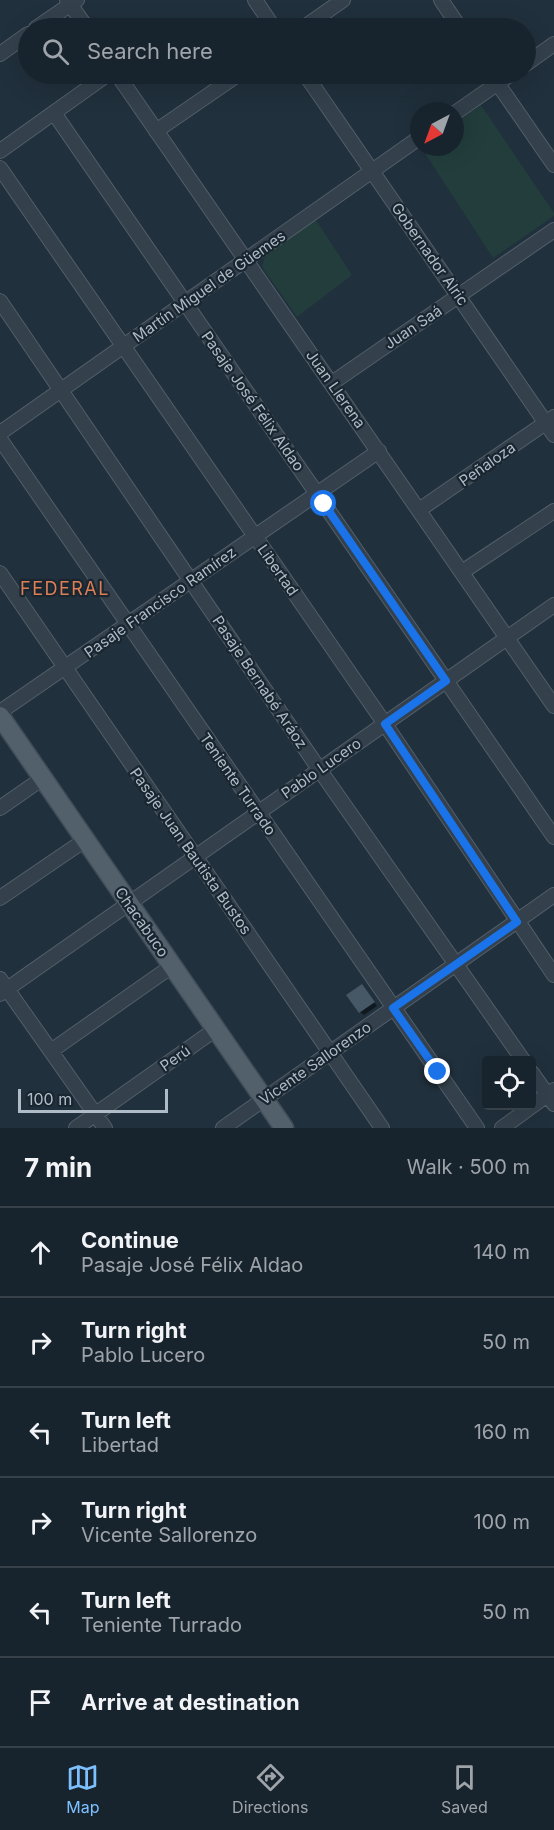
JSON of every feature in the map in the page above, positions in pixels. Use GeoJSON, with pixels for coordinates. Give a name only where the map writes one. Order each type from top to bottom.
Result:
{"type":"FeatureCollection","features":[{"type":"Feature","properties":{"kind":"main road","name":"Chacabuco"},"geometry":{"type":"LineString","coordinates":[[0,714],[284,1128]]}},
{"type":"Feature","properties":{"kind":"street"},"geometry":{"type":"LineString","coordinates":[[255,0],[267,18]]}},
{"type":"Feature","properties":{"kind":"street"},"geometry":{"type":"LineString","coordinates":[[317,18],[343,0]]}},
{"type":"Feature","properties":{"kind":"street"},"geometry":{"type":"LineString","coordinates":[[441,0],[453,18]]}},
{"type":"Feature","properties":{"kind":"street"},"geometry":{"type":"LineString","coordinates":[[49,18],[71,2],[81,18]]}},
{"type":"Feature","properties":{"kind":"street"},"geometry":{"type":"LineString","coordinates":[[0,54],[18,41]]}},
{"type":"Feature","properties":{"kind":"street"},"geometry":{"type":"LineString","coordinates":[[536,56],[554,44]]}},
{"type":"Feature","properties":{"kind":"street"},"geometry":{"type":"LineString","coordinates":[[0,151],[94,84]]}},
{"type":"Feature","properties":{"kind":"street","name":"Juan Llerena"},"geometry":{"type":"LineString","coordinates":[[124,84],[554,706]]}},
{"type":"Feature","properties":{"kind":"street"},"geometry":{"type":"LineString","coordinates":[[156,131],[224,84]]}},
{"type":"Feature","properties":{"kind":"street","name":"Gobernador Alric"},"geometry":{"type":"LineString","coordinates":[[312,84],[459,297],[550,420],[554,435]]}},
{"type":"Feature","properties":{"kind":"street"},"geometry":{"type":"LineString","coordinates":[[464,105],[487,84]]}},
{"type":"Feature","properties":{"kind":"street"},"geometry":{"type":"LineString","coordinates":[[498,84],[554,165]]}},
{"type":"Feature","properties":{"kind":"street","name":"Pasaje José Félix Aldao"},"geometry":{"type":"LineString","coordinates":[[54,113],[554,837]]}},
{"type":"Feature","properties":{"kind":"street","name":"Martín Miguel de Güemes"},"geometry":{"type":"LineString","coordinates":[[0,433],[410,144]]}},
{"type":"Feature","properties":{"kind":"street","name":"Libertad"},"geometry":{"type":"LineString","coordinates":[[0,168],[385,724],[554,975]]}},
{"type":"Feature","properties":{"kind":"street","name":"Juan Saá"},"geometry":{"type":"LineString","coordinates":[[332,383],[554,230]]}},
{"type":"Feature","properties":{"kind":"street","name":"Pasaje Bernabé Aráoz"},"geometry":{"type":"LineString","coordinates":[[0,301],[319,769],[520,1056]]}},
{"type":"Feature","properties":{"kind":"street","name":"Peñaloza"},"geometry":{"type":"LineString","coordinates":[[419,510],[550,420]]}},
{"type":"Feature","properties":{"kind":"street","name":"Teniente Turrado"},"geometry":{"type":"LineString","coordinates":[[0,439],[477,1128]]}},
{"type":"Feature","properties":{"kind":"street","name":"Pasaje Francisco Ramírez"},"geometry":{"type":"LineString","coordinates":[[0,714],[379,451]]}},
{"type":"Feature","properties":{"kind":"street"},"geometry":{"type":"LineString","coordinates":[[462,572],[554,511]]}},
{"type":"Feature","properties":{"kind":"street","name":"Pasaje Juan Bautista Bustos"},"geometry":{"type":"LineString","coordinates":[[0,573],[382,1128]]}},
{"type":"Feature","properties":{"kind":"street","name":"Pablo Lucero"},"geometry":{"type":"LineString","coordinates":[[2,987],[129,903],[554,605]]}},
{"type":"Feature","properties":{"kind":"street"},"geometry":{"type":"LineString","coordinates":[[0,808],[43,778]]}},
{"type":"Feature","properties":{"kind":"street"},"geometry":{"type":"LineString","coordinates":[[0,898],[85,840]]}},
{"type":"Feature","properties":{"kind":"street","name":"Vicente Sallorenzo"},"geometry":{"type":"LineString","coordinates":[[223,1128],[554,895]]}},
{"type":"Feature","properties":{"kind":"street"},"geometry":{"type":"LineString","coordinates":[[51,1051],[172,966]]}},
{"type":"Feature","properties":{"kind":"street"},"geometry":{"type":"LineString","coordinates":[[2,987],[51,1051],[105,1128]]}},
{"type":"Feature","properties":{"kind":"street","name":"Perú"},"geometry":{"type":"LineString","coordinates":[[76,1128],[216,1029]]}},
{"type":"Feature","properties":{"kind":"street"},"geometry":{"type":"LineString","coordinates":[[502,1128],[552,1096],[536,1078]]}},
{"type":"Feature","properties":{"kind":"green space"},"geometry":{"type":"Polygon","coordinates":[[[481,105],[554,213],[554,216],[493,258],[427,156],[464,156],[464,117],[481,105]]]}},
{"type":"Feature","properties":{"kind":"green space"},"geometry":{"type":"Polygon","coordinates":[[[316,220],[352,275],[297,317],[262,267],[265,255],[316,220]]]}},
{"type":"Feature","properties":{"kind":"building"},"geometry":{"type":"Polygon","coordinates":[[[362,984],[375,1002],[359,1013],[346,995],[362,984]]]}},
{"type":"Feature","properties":{"kind":"district","name":"FEDERAL"},"geometry":{"type":"Point","coordinates":[65,588]}},
{"type":"Feature","properties":{"kind":"route"},"geometry":{"type":"LineString","coordinates":[[324,504],[446,681],[385,724],[517,922],[393,1008],[438,1072]]}}]}
